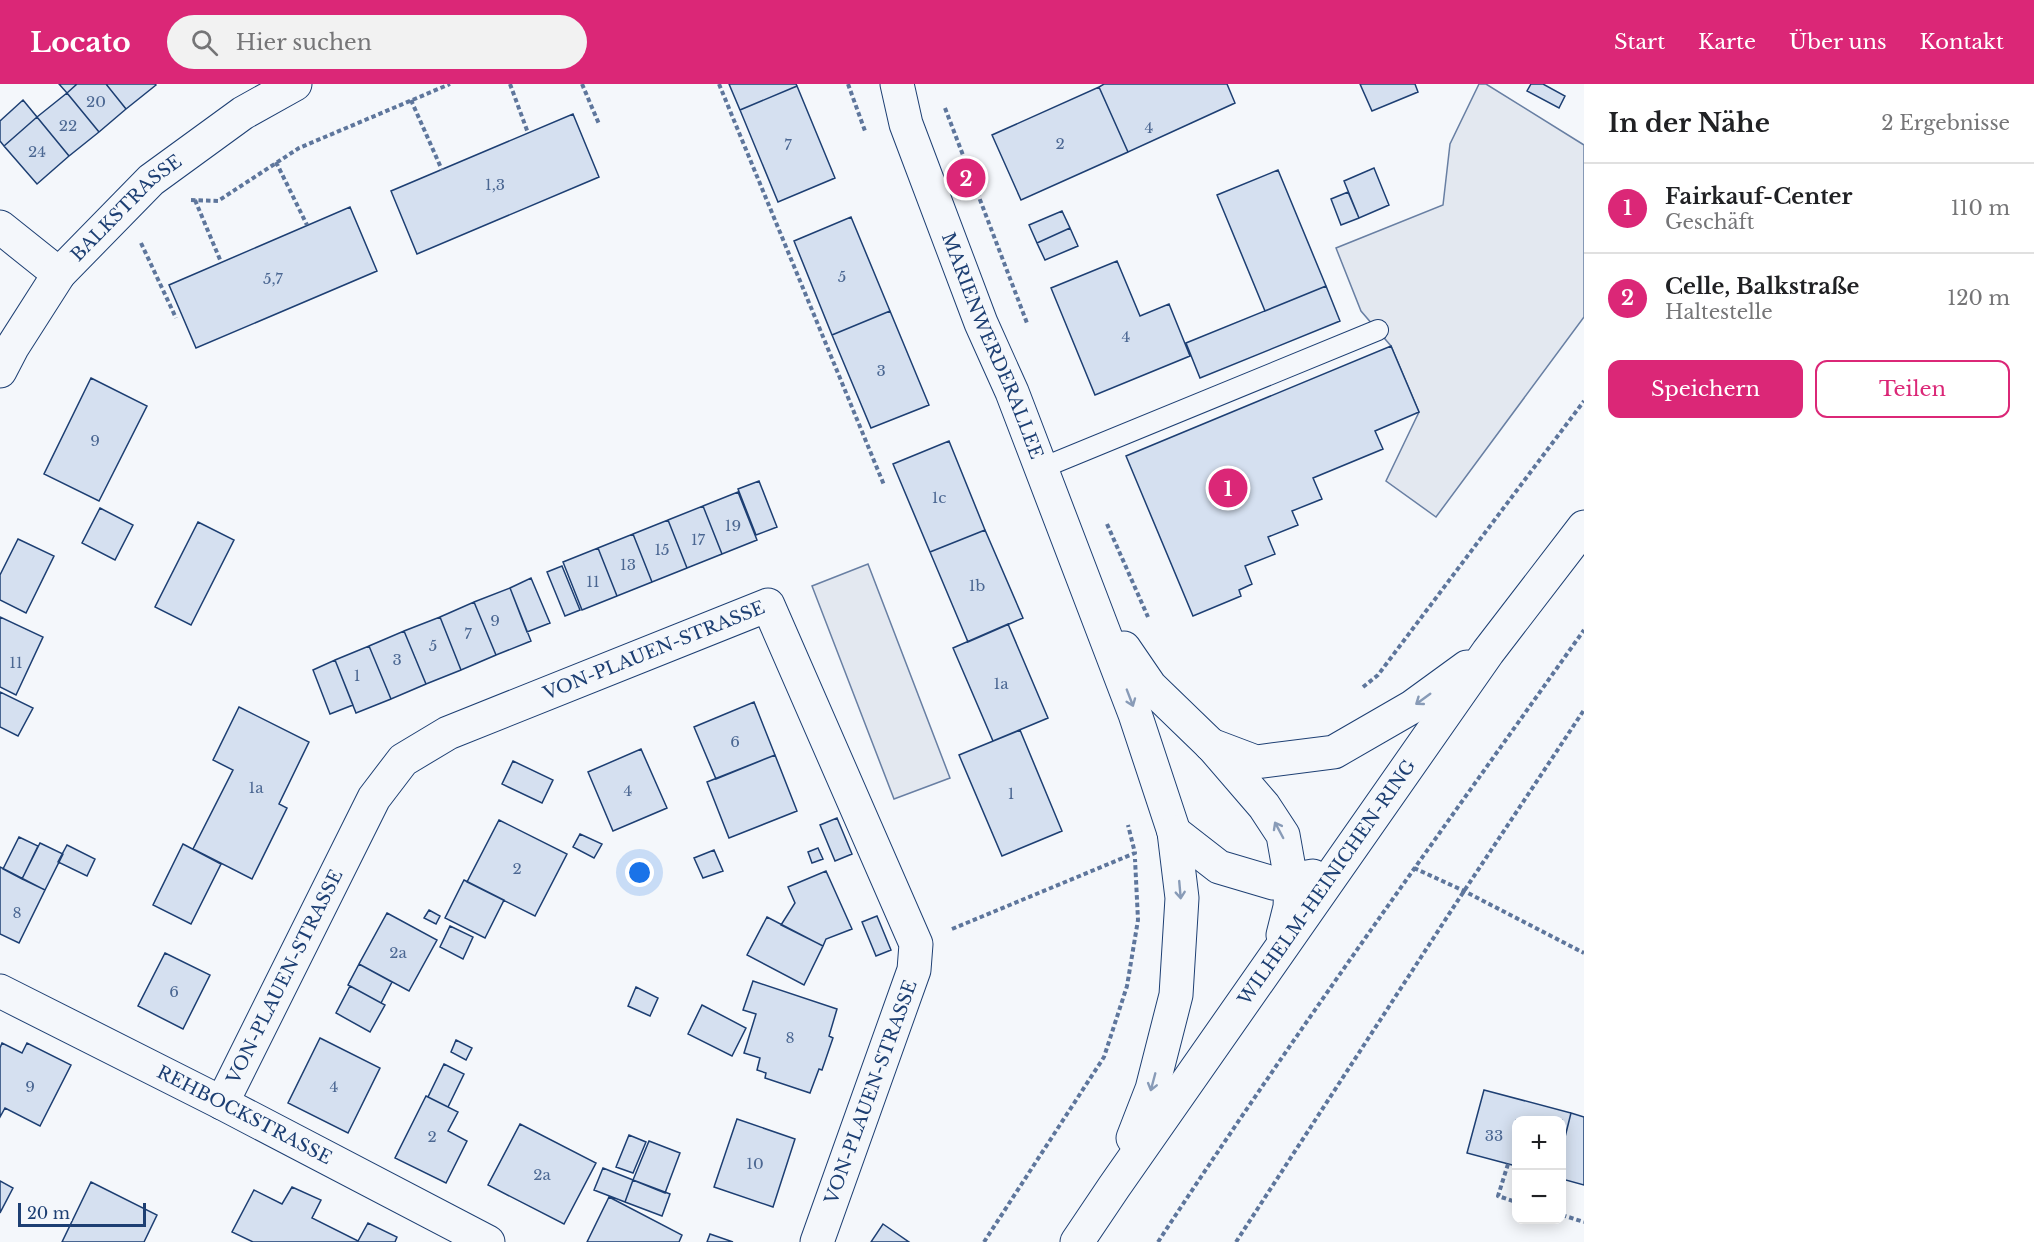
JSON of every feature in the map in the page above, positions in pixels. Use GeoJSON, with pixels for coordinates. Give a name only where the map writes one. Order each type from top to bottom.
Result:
{"type":"FeatureCollection","features":[{"type":"Feature","properties":{"kind":"street","name":"BALKSTRASSE"},"geometry":{"type":"LineString","coordinates":[[0,371],[13,346],[59,274],[151,180],[243,113],[295,84]]}},
{"type":"Feature","properties":{"kind":"street","name":"MARIENWERDERALLEE"},"geometry":{"type":"LineString","coordinates":[[897,84],[906,124],[919,161],[981,323],[1012,392],[1042,468],[1135,714],[1174,831],[1182,898],[1176,995],[1152,1089],[1114,1187]]}},
{"type":"Feature","properties":{"kind":"street"},"geometry":{"type":"LineString","coordinates":[[0,227],[59,274]]}},
{"type":"Feature","properties":{"kind":"street","name":"WILHELM-HEINICHEN-RING"},"geometry":{"type":"LineString","coordinates":[[1077,1242],[1488,652],[1584,527]]}},
{"type":"Feature","properties":{"kind":"street","name":"VON-PLAUEN-STRASSE"},"geometry":{"type":"LineString","coordinates":[[222,1103],[374,798],[403,760],[448,734],[768,605],[916,944],[914,970],[817,1242]]}},
{"type":"Feature","properties":{"kind":"street","name":"MARIENWERDERALLEE"},"geometry":{"type":"LineString","coordinates":[[1094,605],[1150,686],[1211,745],[1264,806],[1283,835],[1291,880],[1290,907],[1280,948]]}},
{"type":"Feature","properties":{"kind":"street"},"geometry":{"type":"LineString","coordinates":[[1211,745],[1256,762],[1334,752],[1412,707],[1488,652]]}},
{"type":"Feature","properties":{"kind":"street"},"geometry":{"type":"LineString","coordinates":[[1174,831],[1219,867],[1273,883],[1332,873]]}},
{"type":"Feature","properties":{"kind":"street","name":"REHBOCKSTRASSE"},"geometry":{"type":"LineString","coordinates":[[0,991],[222,1103],[488,1242]]}},
{"type":"Feature","properties":{"kind":"lane"},"geometry":{"type":"LineString","coordinates":[[1042,468],[1378,330]]}},
{"type":"Feature","properties":{"kind":"path"},"geometry":{"type":"LineString","coordinates":[[151,180],[167,200],[218,201],[299,148],[450,84]]}},
{"type":"Feature","properties":{"kind":"path"},"geometry":{"type":"LineString","coordinates":[[510,84],[528,133]]}},
{"type":"Feature","properties":{"kind":"path"},"geometry":{"type":"LineString","coordinates":[[582,84],[599,124]]}},
{"type":"Feature","properties":{"kind":"path"},"geometry":{"type":"LineString","coordinates":[[719,84],[884,485]]}},
{"type":"Feature","properties":{"kind":"path"},"geometry":{"type":"LineString","coordinates":[[411,100],[442,170]]}},
{"type":"Feature","properties":{"kind":"path"},"geometry":{"type":"LineString","coordinates":[[944,106],[1030,331]]}},
{"type":"Feature","properties":{"kind":"path"},"geometry":{"type":"LineString","coordinates":[[276,162],[307,225]]}},
{"type":"Feature","properties":{"kind":"path"},"geometry":{"type":"LineString","coordinates":[[195,200],[221,262]]}},
{"type":"Feature","properties":{"kind":"path"},"geometry":{"type":"LineString","coordinates":[[124,207],[176,318]]}},
{"type":"Feature","properties":{"kind":"path"},"geometry":{"type":"LineString","coordinates":[[1105,519],[1152,627]]}},
{"type":"Feature","properties":{"kind":"path"},"geometry":{"type":"LineString","coordinates":[[1158,1242],[1207,1167],[1414,868],[1584,630]]}},
{"type":"Feature","properties":{"kind":"path"},"geometry":{"type":"LineString","coordinates":[[1236,1242],[1584,710]]}},
{"type":"Feature","properties":{"kind":"path"},"geometry":{"type":"LineString","coordinates":[[916,944],[1135,853]]}},
{"type":"Feature","properties":{"kind":"path"},"geometry":{"type":"LineString","coordinates":[[1414,868],[1584,952]]}},
{"type":"Feature","properties":{"kind":"path"},"geometry":{"type":"LineString","coordinates":[[1508,1164],[1498,1196],[1512,1201]]}},
{"type":"Feature","properties":{"kind":"path"},"geometry":{"type":"LineString","coordinates":[[1566,1216],[1584,1222]]}},
{"type":"Feature","properties":{"kind":"shaded area"},"geometry":{"type":"Polygon","coordinates":[[[1479,84],[1486,84],[1584,145],[1584,317],[1436,517],[1386,481],[1419,412],[1391,346],[1361,311],[1336,248],[1443,205],[1450,144],[1479,84]]]}},
{"type":"Feature","properties":{"kind":"shaded area"},"geometry":{"type":"Polygon","coordinates":[[[868,564],[950,778],[894,799],[812,586],[868,564]]]}},
{"type":"Feature","properties":{"kind":"building"},"geometry":{"type":"Polygon","coordinates":[[[59,84],[77,84],[67,93],[59,84]]]}},
{"type":"Feature","properties":{"kind":"building"},"geometry":{"type":"Polygon","coordinates":[[[77,84],[106,84],[126,109],[99,132],[67,93],[77,84]]]}},
{"type":"Feature","properties":{"kind":"building"},"geometry":{"type":"Polygon","coordinates":[[[106,84],[155,84],[156,85],[126,109],[106,84]]]}},
{"type":"Feature","properties":{"kind":"building"},"geometry":{"type":"Polygon","coordinates":[[[729,84],[796,84],[797,86],[740,110],[729,84]]]}},
{"type":"Feature","properties":{"kind":"building"},"geometry":{"type":"Polygon","coordinates":[[[1104,84],[1227,84],[1235,103],[1128,152],[1099,87],[1104,84]]]}},
{"type":"Feature","properties":{"kind":"building"},"geometry":{"type":"Polygon","coordinates":[[[1360,84],[1415,84],[1418,92],[1372,111],[1360,84]]]}},
{"type":"Feature","properties":{"kind":"building"},"geometry":{"type":"Polygon","coordinates":[[[1531,84],[1543,84],[1565,96],[1559,108],[1527,91],[1531,84]]]}},
{"type":"Feature","properties":{"kind":"building"},"geometry":{"type":"Polygon","coordinates":[[[797,86],[835,178],[778,202],[740,110],[797,86]]]}},
{"type":"Feature","properties":{"kind":"building"},"geometry":{"type":"Polygon","coordinates":[[[1099,87],[1128,152],[1021,200],[992,135],[1099,87]]]}},
{"type":"Feature","properties":{"kind":"building"},"geometry":{"type":"Polygon","coordinates":[[[67,93],[99,132],[69,156],[37,117],[67,93]]]}},
{"type":"Feature","properties":{"kind":"building"},"geometry":{"type":"Polygon","coordinates":[[[23,100],[37,117],[4,146],[0,141],[0,121],[23,100]]]}},
{"type":"Feature","properties":{"kind":"building"},"geometry":{"type":"Polygon","coordinates":[[[573,114],[599,177],[417,254],[391,191],[573,114]]]}},
{"type":"Feature","properties":{"kind":"building"},"geometry":{"type":"Polygon","coordinates":[[[37,117],[69,156],[37,184],[4,146],[37,117]]]}},
{"type":"Feature","properties":{"kind":"building"},"geometry":{"type":"Polygon","coordinates":[[[1374,168],[1389,205],[1359,218],[1344,181],[1374,168]]]}},
{"type":"Feature","properties":{"kind":"building"},"geometry":{"type":"Polygon","coordinates":[[[1278,170],[1326,286],[1265,311],[1217,195],[1278,170]]]}},
{"type":"Feature","properties":{"kind":"building"},"geometry":{"type":"Polygon","coordinates":[[[1348,192],[1359,218],[1341,225],[1331,199],[1348,192]]]}},
{"type":"Feature","properties":{"kind":"building"},"geometry":{"type":"Polygon","coordinates":[[[350,207],[377,271],[196,348],[169,285],[350,207]]]}},
{"type":"Feature","properties":{"kind":"building"},"geometry":{"type":"Polygon","coordinates":[[[1062,211],[1070,228],[1037,243],[1029,225],[1062,211]]]}},
{"type":"Feature","properties":{"kind":"building"},"geometry":{"type":"Polygon","coordinates":[[[851,217],[890,311],[832,335],[794,241],[851,217]]]}},
{"type":"Feature","properties":{"kind":"building"},"geometry":{"type":"Polygon","coordinates":[[[1070,228],[1078,246],[1045,260],[1037,243],[1070,228]]]}},
{"type":"Feature","properties":{"kind":"building"},"geometry":{"type":"Polygon","coordinates":[[[1117,261],[1140,316],[1169,304],[1190,356],[1095,395],[1051,288],[1117,261]]]}},
{"type":"Feature","properties":{"kind":"building"},"geometry":{"type":"Polygon","coordinates":[[[1326,286],[1340,321],[1200,378],[1186,343],[1326,286]]]}},
{"type":"Feature","properties":{"kind":"building"},"geometry":{"type":"Polygon","coordinates":[[[890,311],[929,405],[871,428],[832,335],[890,311]]]}},
{"type":"Feature","properties":{"kind":"building"},"geometry":{"type":"Polygon","coordinates":[[[1391,346],[1419,412],[1375,431],[1383,449],[1313,478],[1322,499],[1292,511],[1298,525],[1268,537],[1275,554],[1245,566],[1252,584],[1239,590],[1241,596],[1193,616],[1126,456],[1391,346]]]}},
{"type":"Feature","properties":{"kind":"building"},"geometry":{"type":"Polygon","coordinates":[[[91,378],[147,406],[99,501],[44,474],[91,378]]]}},
{"type":"Feature","properties":{"kind":"building"},"geometry":{"type":"Polygon","coordinates":[[[949,441],[985,530],[930,552],[893,464],[949,441]]]}},
{"type":"Feature","properties":{"kind":"building"},"geometry":{"type":"Polygon","coordinates":[[[759,481],[777,527],[756,535],[738,489],[759,481]]]}},
{"type":"Feature","properties":{"kind":"building"},"geometry":{"type":"Polygon","coordinates":[[[738,492],[757,540],[722,554],[703,506],[738,492]]]}},
{"type":"Feature","properties":{"kind":"building"},"geometry":{"type":"Polygon","coordinates":[[[703,506],[722,554],[687,568],[668,520],[703,506]]]}},
{"type":"Feature","properties":{"kind":"building"},"geometry":{"type":"Polygon","coordinates":[[[100,508],[133,525],[115,560],[82,543],[100,508]]]}},
{"type":"Feature","properties":{"kind":"building"},"geometry":{"type":"Polygon","coordinates":[[[668,520],[687,568],[652,582],[633,534],[668,520]]]}},
{"type":"Feature","properties":{"kind":"building"},"geometry":{"type":"Polygon","coordinates":[[[198,522],[234,540],[191,625],[155,607],[198,522]]]}},
{"type":"Feature","properties":{"kind":"building"},"geometry":{"type":"Polygon","coordinates":[[[985,530],[1023,618],[968,642],[930,552],[985,530]]]}},
{"type":"Feature","properties":{"kind":"building"},"geometry":{"type":"Polygon","coordinates":[[[633,534],[652,582],[617,596],[598,548],[633,534]]]}},
{"type":"Feature","properties":{"kind":"building"},"geometry":{"type":"Polygon","coordinates":[[[18,539],[54,556],[26,613],[0,600],[0,575],[18,539]]]}},
{"type":"Feature","properties":{"kind":"building"},"geometry":{"type":"Polygon","coordinates":[[[598,548],[617,596],[582,610],[563,562],[598,548]]]}},
{"type":"Feature","properties":{"kind":"building"},"geometry":{"type":"Polygon","coordinates":[[[562,566],[580,610],[565,616],[547,572],[562,566]]]}},
{"type":"Feature","properties":{"kind":"building"},"geometry":{"type":"Polygon","coordinates":[[[531,578],[550,623],[527,632],[510,588],[531,578]]]}},
{"type":"Feature","properties":{"kind":"building"},"geometry":{"type":"Polygon","coordinates":[[[510,588],[531,641],[496,655],[474,602],[510,588]]]}},
{"type":"Feature","properties":{"kind":"building"},"geometry":{"type":"Polygon","coordinates":[[[474,602],[496,655],[461,670],[440,617],[474,602]]]}},
{"type":"Feature","properties":{"kind":"building"},"geometry":{"type":"Polygon","coordinates":[[[0,617],[43,637],[16,695],[0,687],[0,617]]]}},
{"type":"Feature","properties":{"kind":"building"},"geometry":{"type":"Polygon","coordinates":[[[440,617],[461,670],[426,684],[404,631],[440,617]]]}},
{"type":"Feature","properties":{"kind":"building"},"geometry":{"type":"Polygon","coordinates":[[[1008,624],[1048,718],[993,741],[953,648],[1008,624]]]}},
{"type":"Feature","properties":{"kind":"building"},"geometry":{"type":"Polygon","coordinates":[[[404,631],[426,684],[391,699],[369,646],[404,631]]]}},
{"type":"Feature","properties":{"kind":"building"},"geometry":{"type":"Polygon","coordinates":[[[369,646],[391,699],[356,713],[335,660],[369,646]]]}},
{"type":"Feature","properties":{"kind":"building"},"geometry":{"type":"Polygon","coordinates":[[[335,660],[353,705],[330,714],[313,670],[335,660]]]}},
{"type":"Feature","properties":{"kind":"building"},"geometry":{"type":"Polygon","coordinates":[[[0,692],[33,708],[18,736],[0,727],[0,692]]]}},
{"type":"Feature","properties":{"kind":"building"},"geometry":{"type":"Polygon","coordinates":[[[754,702],[775,755],[716,779],[694,727],[754,702]]]}},
{"type":"Feature","properties":{"kind":"building"},"geometry":{"type":"Polygon","coordinates":[[[239,707],[309,742],[279,804],[287,808],[252,879],[193,849],[233,770],[213,760],[239,707]]]}},
{"type":"Feature","properties":{"kind":"building"},"geometry":{"type":"Polygon","coordinates":[[[1020,730],[1062,831],[1002,856],[959,755],[1020,730]]]}},
{"type":"Feature","properties":{"kind":"building"},"geometry":{"type":"Polygon","coordinates":[[[641,749],[667,808],[613,831],[588,772],[641,749]]]}},
{"type":"Feature","properties":{"kind":"building"},"geometry":{"type":"Polygon","coordinates":[[[775,755],[797,811],[729,838],[707,782],[775,755]]]}},
{"type":"Feature","properties":{"kind":"building"},"geometry":{"type":"Polygon","coordinates":[[[513,761],[553,780],[542,803],[502,784],[513,761]]]}},
{"type":"Feature","properties":{"kind":"building"},"geometry":{"type":"Polygon","coordinates":[[[837,818],[852,854],[835,861],[820,825],[837,818]]]}},
{"type":"Feature","properties":{"kind":"building"},"geometry":{"type":"Polygon","coordinates":[[[499,820],[567,854],[535,916],[467,882],[499,820]]]}},
{"type":"Feature","properties":{"kind":"building"},"geometry":{"type":"Polygon","coordinates":[[[580,834],[602,844],[594,858],[573,847],[580,834]]]}},
{"type":"Feature","properties":{"kind":"building"},"geometry":{"type":"Polygon","coordinates":[[[19,837],[38,846],[22,879],[3,869],[19,837]]]}},
{"type":"Feature","properties":{"kind":"building"},"geometry":{"type":"Polygon","coordinates":[[[40,843],[63,854],[45,890],[22,879],[40,843]]]}},
{"type":"Feature","properties":{"kind":"building"},"geometry":{"type":"Polygon","coordinates":[[[183,844],[221,864],[191,924],[153,905],[183,844]]]}},
{"type":"Feature","properties":{"kind":"building"},"geometry":{"type":"Polygon","coordinates":[[[67,845],[95,859],[87,876],[58,862],[67,845]]]}},
{"type":"Feature","properties":{"kind":"building"},"geometry":{"type":"Polygon","coordinates":[[[818,848],[823,859],[812,863],[808,852],[818,848]]]}},
{"type":"Feature","properties":{"kind":"building"},"geometry":{"type":"Polygon","coordinates":[[[714,850],[723,871],[703,878],[694,858],[714,850]]]}},
{"type":"Feature","properties":{"kind":"building"},"geometry":{"type":"Polygon","coordinates":[[[0,867],[45,890],[19,943],[0,934],[0,867]]]}},
{"type":"Feature","properties":{"kind":"building"},"geometry":{"type":"Polygon","coordinates":[[[826,871],[852,929],[826,939],[823,946],[781,925],[795,903],[788,887],[826,871]]]}},
{"type":"Feature","properties":{"kind":"building"},"geometry":{"type":"Polygon","coordinates":[[[464,880],[504,900],[485,938],[445,918],[464,880]]]}},
{"type":"Feature","properties":{"kind":"building"},"geometry":{"type":"Polygon","coordinates":[[[429,910],[440,916],[436,924],[424,918],[429,910]]]}},
{"type":"Feature","properties":{"kind":"building"},"geometry":{"type":"Polygon","coordinates":[[[387,913],[437,940],[409,991],[359,964],[387,913]]]}},
{"type":"Feature","properties":{"kind":"building"},"geometry":{"type":"Polygon","coordinates":[[[877,916],[891,950],[876,956],[862,922],[877,916]]]}},
{"type":"Feature","properties":{"kind":"building"},"geometry":{"type":"Polygon","coordinates":[[[767,917],[823,946],[804,985],[747,955],[767,917]]]}},
{"type":"Feature","properties":{"kind":"building"},"geometry":{"type":"Polygon","coordinates":[[[450,926],[473,937],[463,959],[440,947],[450,926]]]}},
{"type":"Feature","properties":{"kind":"building"},"geometry":{"type":"Polygon","coordinates":[[[165,953],[210,975],[183,1029],[138,1006],[165,953]]]}},
{"type":"Feature","properties":{"kind":"building"},"geometry":{"type":"Polygon","coordinates":[[[359,964],[392,982],[381,1003],[348,985],[359,964]]]}},
{"type":"Feature","properties":{"kind":"building"},"geometry":{"type":"Polygon","coordinates":[[[753,981],[837,1009],[829,1036],[833,1038],[822,1070],[819,1069],[810,1093],[765,1078],[766,1073],[757,1070],[760,1058],[744,1053],[756,1014],[743,1010],[753,981]]]}},
{"type":"Feature","properties":{"kind":"building"},"geometry":{"type":"Polygon","coordinates":[[[350,986],[385,1005],[370,1032],[336,1013],[350,986]]]}},
{"type":"Feature","properties":{"kind":"building"},"geometry":{"type":"Polygon","coordinates":[[[636,987],[658,998],[650,1016],[628,1006],[636,987]]]}},
{"type":"Feature","properties":{"kind":"building"},"geometry":{"type":"Polygon","coordinates":[[[702,1005],[746,1028],[732,1056],[688,1034],[702,1005]]]}},
{"type":"Feature","properties":{"kind":"building"},"geometry":{"type":"Polygon","coordinates":[[[320,1038],[380,1068],[348,1133],[288,1103],[320,1038]]]}},
{"type":"Feature","properties":{"kind":"building"},"geometry":{"type":"Polygon","coordinates":[[[456,1040],[472,1048],[466,1060],[451,1052],[456,1040]]]}},
{"type":"Feature","properties":{"kind":"building"},"geometry":{"type":"Polygon","coordinates":[[[2,1043],[22,1053],[27,1043],[71,1065],[40,1126],[5,1108],[0,1117],[0,1048],[2,1043]]]}},
{"type":"Feature","properties":{"kind":"building"},"geometry":{"type":"Polygon","coordinates":[[[444,1064],[464,1074],[448,1107],[428,1097],[444,1064]]]}},
{"type":"Feature","properties":{"kind":"building"},"geometry":{"type":"Polygon","coordinates":[[[1484,1090],[1571,1113],[1566,1133],[1566,1116],[1512,1116],[1512,1165],[1467,1153],[1484,1090]]]}},
{"type":"Feature","properties":{"kind":"building"},"geometry":{"type":"Polygon","coordinates":[[[426,1096],[458,1112],[448,1131],[467,1141],[446,1183],[395,1158],[426,1096]]]}},
{"type":"Feature","properties":{"kind":"building"},"geometry":{"type":"Polygon","coordinates":[[[1571,1113],[1584,1117],[1584,1185],[1566,1180],[1566,1133],[1571,1113]]]}},
{"type":"Feature","properties":{"kind":"building"},"geometry":{"type":"Polygon","coordinates":[[[737,1119],[795,1139],[773,1207],[714,1187],[737,1119]]]}},
{"type":"Feature","properties":{"kind":"building"},"geometry":{"type":"Polygon","coordinates":[[[520,1124],[596,1163],[564,1224],[488,1185],[520,1124]]]}},
{"type":"Feature","properties":{"kind":"building"},"geometry":{"type":"Polygon","coordinates":[[[629,1135],[646,1142],[633,1173],[616,1167],[629,1135]]]}},
{"type":"Feature","properties":{"kind":"building"},"geometry":{"type":"Polygon","coordinates":[[[649,1141],[680,1153],[665,1193],[633,1180],[649,1141]]]}},
{"type":"Feature","properties":{"kind":"building"},"geometry":{"type":"Polygon","coordinates":[[[603,1168],[633,1180],[625,1202],[594,1190],[603,1168]]]}},
{"type":"Feature","properties":{"kind":"building"},"geometry":{"type":"Polygon","coordinates":[[[633,1180],[670,1194],[662,1216],[625,1202],[633,1180]]]}},
{"type":"Feature","properties":{"kind":"building"},"geometry":{"type":"Polygon","coordinates":[[[0,1181],[13,1188],[0,1213],[0,1181]]]}},
{"type":"Feature","properties":{"kind":"building"},"geometry":{"type":"Polygon","coordinates":[[[91,1182],[157,1215],[144,1242],[62,1242],[91,1182]]]}},
{"type":"Feature","properties":{"kind":"building"},"geometry":{"type":"Polygon","coordinates":[[[292,1187],[321,1200],[312,1218],[358,1241],[368,1223],[397,1237],[395,1242],[253,1242],[232,1232],[254,1190],[282,1204],[292,1187]]]}},
{"type":"Feature","properties":{"kind":"building"},"geometry":{"type":"Polygon","coordinates":[[[609,1197],[682,1235],[679,1242],[587,1242],[609,1197]]]}},
{"type":"Feature","properties":{"kind":"building"},"geometry":{"type":"Polygon","coordinates":[[[883,1224],[909,1242],[871,1242],[883,1224]]]}},
{"type":"Feature","properties":{"kind":"building"},"geometry":{"type":"Polygon","coordinates":[[[710,1234],[733,1242],[707,1242],[710,1234]]]}},
{"type":"Feature","properties":{"kind":"place","name":"Celle, Balkstraße"},"geometry":{"type":"Point","coordinates":[966,178]}},
{"type":"Feature","properties":{"kind":"place","name":"Fairkauf-Center"},"geometry":{"type":"Point","coordinates":[1228,488]}}]}
